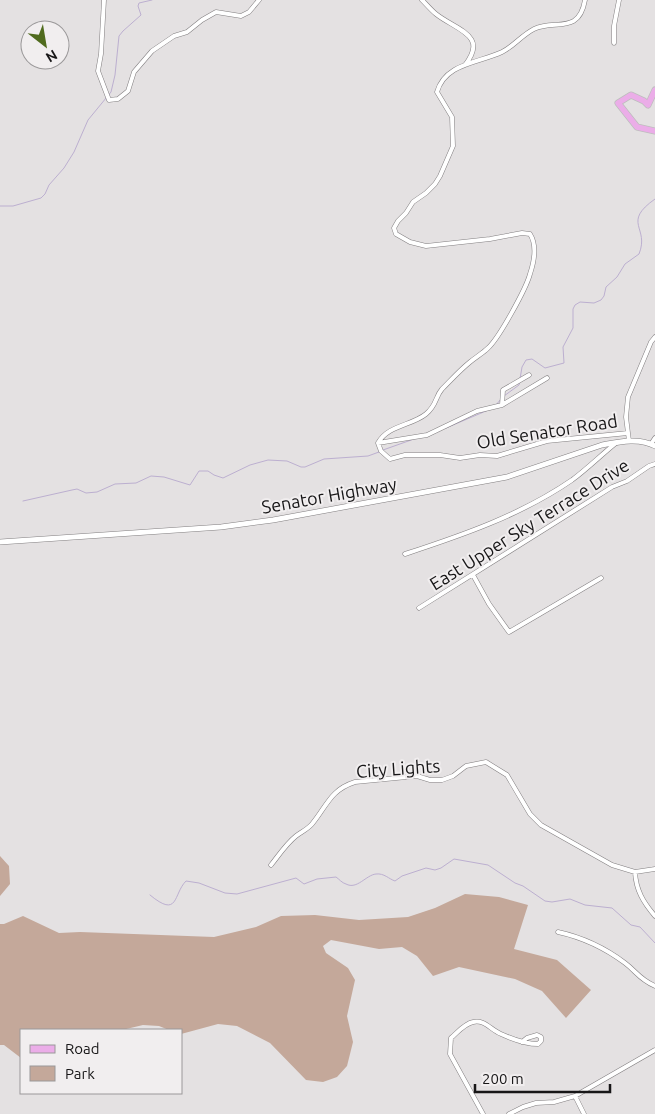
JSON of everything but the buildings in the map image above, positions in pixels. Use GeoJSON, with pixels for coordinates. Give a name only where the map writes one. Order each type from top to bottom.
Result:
{"type":"FeatureCollection","features":[{"type":"Feature","properties":{"kind":"main road"},"geometry":{"type":"LineString","coordinates":[[655,90],[648,105],[631,95],[618,102],[637,127],[655,131]]}},
{"type":"Feature","properties":{"kind":"street"},"geometry":{"type":"LineString","coordinates":[[104,0],[101,54],[98,71],[109,100],[118,99],[128,90],[134,72],[152,51],[174,36],[187,32],[216,12],[241,16],[249,12],[259,0]]}},
{"type":"Feature","properties":{"kind":"street"},"geometry":{"type":"LineString","coordinates":[[422,0],[436,14],[470,36],[474,45],[472,56],[463,67]]}},
{"type":"Feature","properties":{"kind":"street"},"geometry":{"type":"LineString","coordinates":[[378,443],[382,436],[390,430],[415,422],[427,414],[435,405],[440,391],[468,363],[490,347],[530,275],[534,245],[530,234],[522,233],[490,239],[426,246],[410,242],[396,234],[394,228],[398,221],[413,202],[426,193],[440,176],[453,146],[452,117],[437,92],[439,83],[446,74],[480,59],[503,52],[533,30],[547,24],[564,25],[572,22],[579,15],[585,0]]}},
{"type":"Feature","properties":{"kind":"street"},"geometry":{"type":"LineString","coordinates":[[614,43],[614,26],[619,0]]}},
{"type":"Feature","properties":{"kind":"street"},"geometry":{"type":"LineString","coordinates":[[629,441],[626,416],[628,397],[651,342],[655,337]]}},
{"type":"Feature","properties":{"kind":"street"},"geometry":{"type":"LineString","coordinates":[[502,405],[503,390],[529,375]]}},
{"type":"Feature","properties":{"kind":"street"},"geometry":{"type":"LineString","coordinates":[[378,443],[427,435],[477,411],[502,405],[547,378]]}},
{"type":"Feature","properties":{"kind":"street","name":"Old Senator Road"},"geometry":{"type":"LineString","coordinates":[[378,443],[381,451],[390,459],[405,455],[440,455],[460,458],[480,455],[497,456],[547,441],[628,433]]}},
{"type":"Feature","properties":{"kind":"street"},"geometry":{"type":"LineString","coordinates":[[653,445],[655,438]]}},
{"type":"Feature","properties":{"kind":"street","name":"Senator Highway"},"geometry":{"type":"LineString","coordinates":[[0,542],[221,526],[273,520],[507,477],[602,445],[629,441],[653,445]]}},
{"type":"Feature","properties":{"kind":"street"},"geometry":{"type":"LineString","coordinates":[[405,554],[466,534],[523,509],[572,480],[618,442]]}},
{"type":"Feature","properties":{"kind":"street","name":"East Upper Sky Terrace Drive"},"geometry":{"type":"LineString","coordinates":[[419,608],[612,487],[627,481],[643,469],[655,464]]}},
{"type":"Feature","properties":{"kind":"street"},"geometry":{"type":"LineString","coordinates":[[473,575],[489,604],[509,632],[600,578]]}},
{"type":"Feature","properties":{"kind":"street","name":"City Lights"},"geometry":{"type":"LineString","coordinates":[[271,865],[296,836],[311,826],[336,791],[346,785],[355,782],[417,776],[430,780],[442,780],[453,776],[466,766],[486,762],[507,775],[530,814],[541,825],[612,865],[635,872]]}},
{"type":"Feature","properties":{"kind":"street"},"geometry":{"type":"LineString","coordinates":[[654,914],[638,892],[635,872],[655,869]]}},
{"type":"Feature","properties":{"kind":"street"},"geometry":{"type":"LineString","coordinates":[[558,932],[574,936],[600,948],[625,963],[644,982],[655,986]]}},
{"type":"Feature","properties":{"kind":"street"},"geometry":{"type":"LineString","coordinates":[[483,1114],[450,1054],[451,1038],[467,1024],[481,1021],[498,1032],[522,1042]]}},
{"type":"Feature","properties":{"kind":"street"},"geometry":{"type":"LineString","coordinates":[[509,1114],[529,1105],[554,1102],[575,1096],[655,1050]]}},
{"type":"Feature","properties":{"kind":"street"},"geometry":{"type":"LineString","coordinates":[[575,1096],[584,1114]]}},
{"type":"Feature","properties":{"kind":"green space"},"geometry":{"type":"Polygon","coordinates":[[[0,856],[9,866],[10,884],[0,896],[0,856]]]}},
{"type":"Feature","properties":{"kind":"green space"},"geometry":{"type":"Polygon","coordinates":[[[465,894],[499,897],[528,905],[514,949],[557,960],[591,990],[566,1018],[542,991],[515,979],[459,967],[433,976],[417,956],[402,947],[379,949],[331,940],[323,946],[326,953],[348,968],[355,980],[347,1016],[353,1042],[347,1066],[337,1077],[323,1082],[306,1080],[270,1043],[237,1026],[218,1024],[182,1034],[182,1029],[166,1029],[159,1026],[143,1025],[126,1029],[20,1029],[20,1057],[4,1045],[0,1045],[0,924],[23,916],[59,933],[80,932],[214,937],[256,927],[281,916],[315,915],[359,920],[408,917],[435,908],[465,894]]]}},
{"type":"Feature","properties":{"kind":"waterway"},"geometry":{"type":"LineString","coordinates":[[0,206],[13,206],[41,198],[45,194],[49,185],[64,168],[74,152],[88,120],[111,92],[115,75],[119,36],[141,15],[139,3],[152,0]]}},
{"type":"Feature","properties":{"kind":"waterway"},"geometry":{"type":"LineString","coordinates":[[504,396],[519,385],[522,367],[526,360],[532,359],[545,368],[564,363],[563,347],[573,328],[573,309],[575,305],[580,302],[594,303],[601,300],[606,287],[617,277],[625,264],[639,254],[641,237],[638,220],[645,207],[655,199]]}},
{"type":"Feature","properties":{"kind":"waterway"},"geometry":{"type":"LineString","coordinates":[[496,405],[501,399]]}},
{"type":"Feature","properties":{"kind":"waterway"},"geometry":{"type":"LineString","coordinates":[[446,428],[493,408]]}},
{"type":"Feature","properties":{"kind":"waterway"},"geometry":{"type":"LineString","coordinates":[[383,450],[414,439]]}},
{"type":"Feature","properties":{"kind":"waterway"},"geometry":{"type":"LineString","coordinates":[[23,501],[77,489],[86,493],[97,492],[115,484],[136,483],[151,476],[164,477],[190,485],[199,471],[208,471],[223,478],[250,465],[268,460],[287,461],[305,467],[324,459],[368,456],[379,452]]}},
{"type":"Feature","properties":{"kind":"waterway"},"geometry":{"type":"LineString","coordinates":[[150,895],[159,902],[171,905],[186,881],[199,883],[225,893],[237,894],[296,878],[304,884],[317,879],[336,877],[343,883],[354,885],[372,875],[379,874],[395,881],[402,876],[426,868],[435,870],[441,868],[454,859],[488,865],[545,901],[552,902],[570,899],[585,905],[612,908],[631,925],[640,927],[655,943]]}}]}
